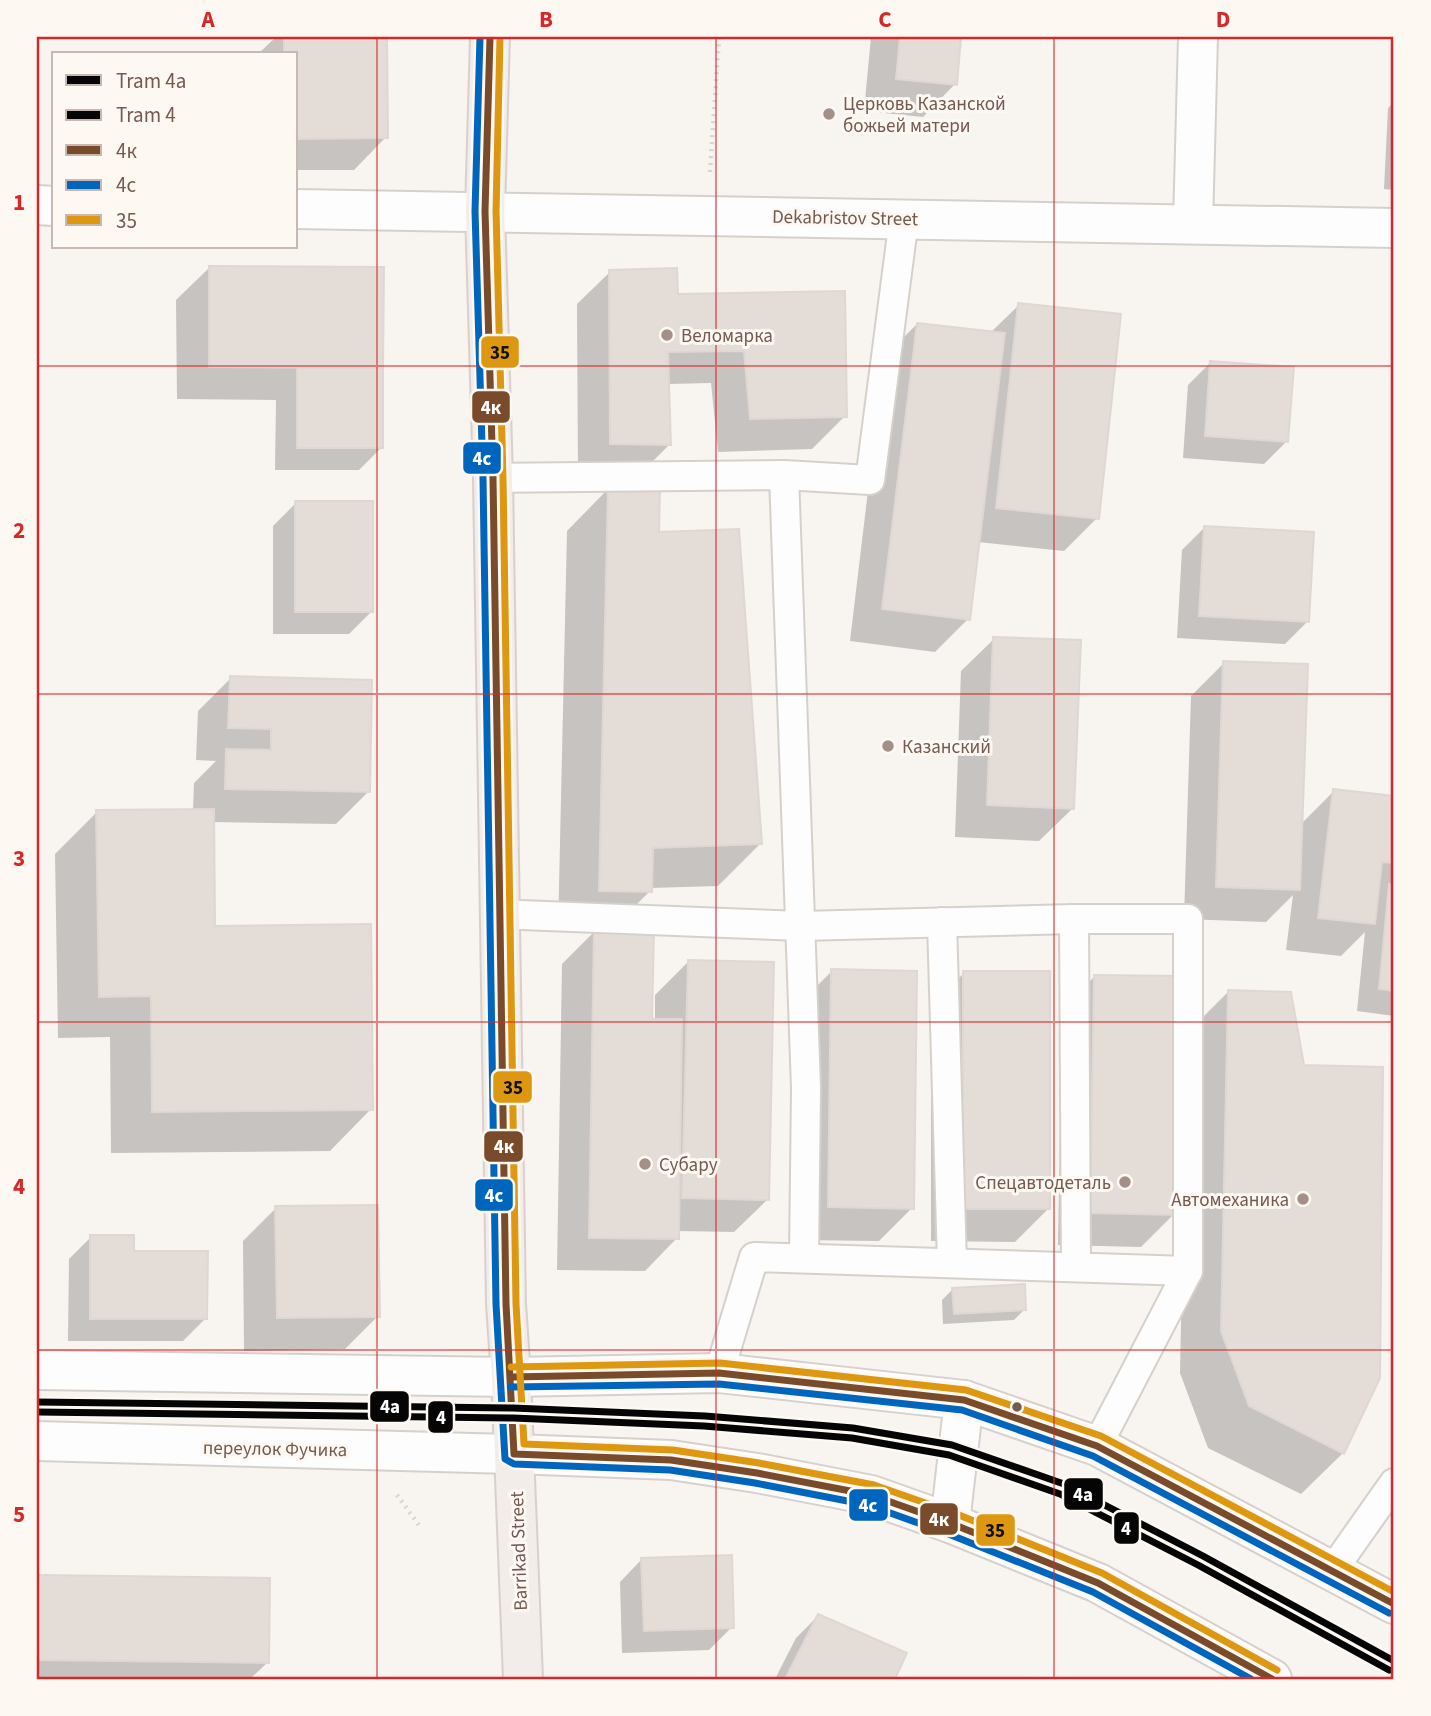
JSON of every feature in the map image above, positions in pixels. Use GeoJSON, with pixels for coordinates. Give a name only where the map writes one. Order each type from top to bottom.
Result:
{"type":"FeatureCollection","features":[{"type":"Feature","properties":{"kind":"main road","name":"Barrikad Street"},"geometry":{"type":"LineString","coordinates":[[490,37],[485,211],[493,478],[498,914],[506,1304],[523,1679]]}},
{"type":"Feature","properties":{"kind":"street"},"geometry":{"type":"LineString","coordinates":[[1193,224],[1198,37]]}},
{"type":"Feature","properties":{"kind":"street","name":"Dekabristov Street"},"geometry":{"type":"LineString","coordinates":[[298,209],[1394,228]]}},
{"type":"Feature","properties":{"kind":"street"},"geometry":{"type":"LineString","coordinates":[[37,1370],[511,1377],[719,1373],[964,1400],[1097,1446],[1394,1604]]}},
{"type":"Feature","properties":{"kind":"street"},"geometry":{"type":"LineString","coordinates":[[950,1524],[964,1400]]}},
{"type":"Feature","properties":{"kind":"street","name":"переулок Фучика"},"geometry":{"type":"LineString","coordinates":[[37,1441],[514,1454],[671,1461],[757,1473],[871,1495],[1098,1583],[1272,1679]]}},
{"type":"Feature","properties":{"kind":"lane"},"geometry":{"type":"LineString","coordinates":[[493,478],[784,475],[870,480],[904,219]]}},
{"type":"Feature","properties":{"kind":"lane"},"geometry":{"type":"LineString","coordinates":[[784,475],[806,1088],[804,1258]]}},
{"type":"Feature","properties":{"kind":"lane"},"geometry":{"type":"LineString","coordinates":[[498,914],[801,926],[1188,919],[1188,1270],[1097,1446]]}},
{"type":"Feature","properties":{"kind":"lane"},"geometry":{"type":"LineString","coordinates":[[1074,919],[1076,1267]]}},
{"type":"Feature","properties":{"kind":"lane"},"geometry":{"type":"LineString","coordinates":[[942,922],[952,1263]]}},
{"type":"Feature","properties":{"kind":"lane"},"geometry":{"type":"LineString","coordinates":[[719,1373],[754,1256],[1188,1270]]}},
{"type":"Feature","properties":{"kind":"lane"},"geometry":{"type":"LineString","coordinates":[[1332,1571],[1394,1483]]}},
{"type":"Feature","properties":{"kind":"path"},"geometry":{"type":"LineString","coordinates":[[708,215],[719,37]]}},
{"type":"Feature","properties":{"kind":"building"},"geometry":{"type":"Polygon","coordinates":[[[284,37],[387,37],[388,138],[298,139],[298,52],[284,52],[284,37]]]}},
{"type":"Feature","properties":{"kind":"building"},"geometry":{"type":"Polygon","coordinates":[[[900,37],[961,37],[957,85],[896,79],[900,37]]]}},
{"type":"Feature","properties":{"kind":"building"},"geometry":{"type":"Polygon","coordinates":[[[209,266],[384,267],[383,368],[209,367],[209,266]]]}},
{"type":"Feature","properties":{"kind":"building"},"geometry":{"type":"Polygon","coordinates":[[[677,268],[678,294],[845,291],[847,417],[750,419],[744,351],[668,352],[671,445],[610,444],[609,270],[677,268]]]}},
{"type":"Feature","properties":{"kind":"building"},"geometry":{"type":"Polygon","coordinates":[[[1018,303],[1121,314],[1099,519],[996,508],[1018,303]]]}},
{"type":"Feature","properties":{"kind":"building"},"geometry":{"type":"Polygon","coordinates":[[[917,323],[1005,333],[970,620],[882,609],[917,323]]]}},
{"type":"Feature","properties":{"kind":"building"},"geometry":{"type":"Polygon","coordinates":[[[1210,361],[1294,367],[1288,442],[1205,436],[1210,361]]]}},
{"type":"Feature","properties":{"kind":"building"},"geometry":{"type":"Polygon","coordinates":[[[297,368],[383,368],[383,448],[297,448],[297,368]]]}},
{"type":"Feature","properties":{"kind":"building"},"geometry":{"type":"Polygon","coordinates":[[[608,487],[660,488],[659,532],[739,529],[762,844],[653,848],[652,892],[599,891],[608,487]]]}},
{"type":"Feature","properties":{"kind":"building"},"geometry":{"type":"Polygon","coordinates":[[[295,501],[373,501],[373,612],[295,612],[295,501]]]}},
{"type":"Feature","properties":{"kind":"building"},"geometry":{"type":"Polygon","coordinates":[[[1204,526],[1314,532],[1309,622],[1199,616],[1204,526]]]}},
{"type":"Feature","properties":{"kind":"building"},"geometry":{"type":"Polygon","coordinates":[[[993,637],[1081,640],[1074,809],[987,805],[993,637]]]}},
{"type":"Feature","properties":{"kind":"building"},"geometry":{"type":"Polygon","coordinates":[[[1223,661],[1308,664],[1300,890],[1216,887],[1223,661]]]}},
{"type":"Feature","properties":{"kind":"building"},"geometry":{"type":"Polygon","coordinates":[[[230,676],[372,680],[370,792],[225,789],[226,749],[271,750],[271,729],[228,728],[230,676]]]}},
{"type":"Feature","properties":{"kind":"building"},"geometry":{"type":"Polygon","coordinates":[[[1333,789],[1394,796],[1394,863],[1382,862],[1375,924],[1318,918],[1333,789]]]}},
{"type":"Feature","properties":{"kind":"building"},"geometry":{"type":"Polygon","coordinates":[[[214,809],[215,926],[371,924],[373,1110],[152,1112],[151,996],[99,997],[96,810],[214,809]]]}},
{"type":"Feature","properties":{"kind":"building"},"geometry":{"type":"Polygon","coordinates":[[[1389,884],[1394,885],[1394,991],[1379,989],[1389,884]]]}},
{"type":"Feature","properties":{"kind":"building"},"geometry":{"type":"Polygon","coordinates":[[[594,929],[654,930],[652,1019],[682,1019],[679,1239],[589,1238],[594,929]]]}},
{"type":"Feature","properties":{"kind":"building"},"geometry":{"type":"Polygon","coordinates":[[[688,960],[774,962],[769,1200],[682,1198],[688,960]]]}},
{"type":"Feature","properties":{"kind":"building"},"geometry":{"type":"Polygon","coordinates":[[[831,969],[917,971],[914,1209],[828,1207],[831,969]]]}},
{"type":"Feature","properties":{"kind":"building"},"geometry":{"type":"Polygon","coordinates":[[[963,971],[1050,971],[1050,1209],[963,1209],[963,971]]]}},
{"type":"Feature","properties":{"kind":"building"},"geometry":{"type":"Polygon","coordinates":[[[1094,975],[1180,976],[1175,1215],[1090,1213],[1094,975]]]}},
{"type":"Feature","properties":{"kind":"building","name":"Автомеханика"},"geometry":{"type":"Polygon","coordinates":[[[1228,990],[1291,992],[1304,1065],[1383,1067],[1380,1378],[1344,1454],[1249,1406],[1221,1331],[1228,990]]]}},
{"type":"Feature","properties":{"kind":"building"},"geometry":{"type":"Polygon","coordinates":[[[378,1205],[380,1317],[277,1318],[275,1206],[378,1205]]]}},
{"type":"Feature","properties":{"kind":"building"},"geometry":{"type":"Polygon","coordinates":[[[90,1235],[134,1235],[134,1251],[208,1251],[207,1319],[90,1319],[90,1235]]]}},
{"type":"Feature","properties":{"kind":"building"},"geometry":{"type":"Polygon","coordinates":[[[1025,1284],[1026,1310],[954,1314],[952,1288],[1025,1284]]]}},
{"type":"Feature","properties":{"kind":"building"},"geometry":{"type":"Polygon","coordinates":[[[732,1555],[734,1628],[644,1631],[641,1558],[732,1555]]]}},
{"type":"Feature","properties":{"kind":"building"},"geometry":{"type":"Polygon","coordinates":[[[37,1575],[270,1578],[269,1663],[37,1660],[37,1575]]]}},
{"type":"Feature","properties":{"kind":"building"},"geometry":{"type":"Polygon","coordinates":[[[818,1614],[907,1653],[895,1679],[785,1679],[818,1614]]]}},
{"type":"Feature","properties":{"kind":"tram line","name":"4a"},"geometry":{"type":"LineString","coordinates":[[37,1402],[513,1408],[705,1416],[853,1428],[952,1445],[1064,1484],[1203,1556],[1394,1661]]}},
{"type":"Feature","properties":{"kind":"tram line","name":"4"},"geometry":{"type":"LineString","coordinates":[[37,1412],[513,1418],[704,1426],[852,1438],[949,1455],[1060,1494],[1198,1565],[1389,1670]]}},
{"type":"Feature","properties":{"kind":"transit line","name":"4с"},"geometry":{"type":"LineString","coordinates":[[480,37],[475,211],[483,478],[496,1304],[505,1459],[514,1464],[670,1470],[868,1505],[1093,1592],[1251,1679]]}},
{"type":"Feature","properties":{"kind":"transit line","name":"4к"},"geometry":{"type":"LineString","coordinates":[[490,37],[485,211],[493,478],[506,1304],[514,1454],[671,1460],[871,1495],[950,1523],[1098,1583],[1272,1679]]}},
{"type":"Feature","properties":{"kind":"transit line","name":"35"},"geometry":{"type":"LineString","coordinates":[[500,37],[496,211],[503,478],[516,1304],[524,1444],[673,1450],[874,1485],[954,1513],[1102,1573],[1277,1670]]}},
{"type":"Feature","properties":{"kind":"transit line","name":"35"},"geometry":{"type":"LineString","coordinates":[[511,1367],[720,1363],[966,1390],[1101,1436],[1394,1592]]}},
{"type":"Feature","properties":{"kind":"transit line","name":"4к"},"geometry":{"type":"LineString","coordinates":[[511,1377],[719,1373],[964,1400],[1097,1446],[1394,1604]]}},
{"type":"Feature","properties":{"kind":"transit line","name":"4с"},"geometry":{"type":"LineString","coordinates":[[511,1387],[719,1384],[962,1410],[1093,1456],[1389,1613]]}},
{"type":"Feature","properties":{"kind":"place","name":"Церковь Казанской божьей матери"},"geometry":{"type":"Point","coordinates":[829,114]}},
{"type":"Feature","properties":{"kind":"place","name":"Веломарка"},"geometry":{"type":"Point","coordinates":[667,335]}},
{"type":"Feature","properties":{"kind":"place","name":"Казанский"},"geometry":{"type":"Point","coordinates":[888,746]}},
{"type":"Feature","properties":{"kind":"place","name":"Субару"},"geometry":{"type":"Point","coordinates":[645,1164]}},
{"type":"Feature","properties":{"kind":"place","name":"Спецавтодеталь"},"geometry":{"type":"Point","coordinates":[1125,1182]}},
{"type":"Feature","properties":{"kind":"place","name":"Автомеханика"},"geometry":{"type":"Point","coordinates":[1303,1199]}}]}
